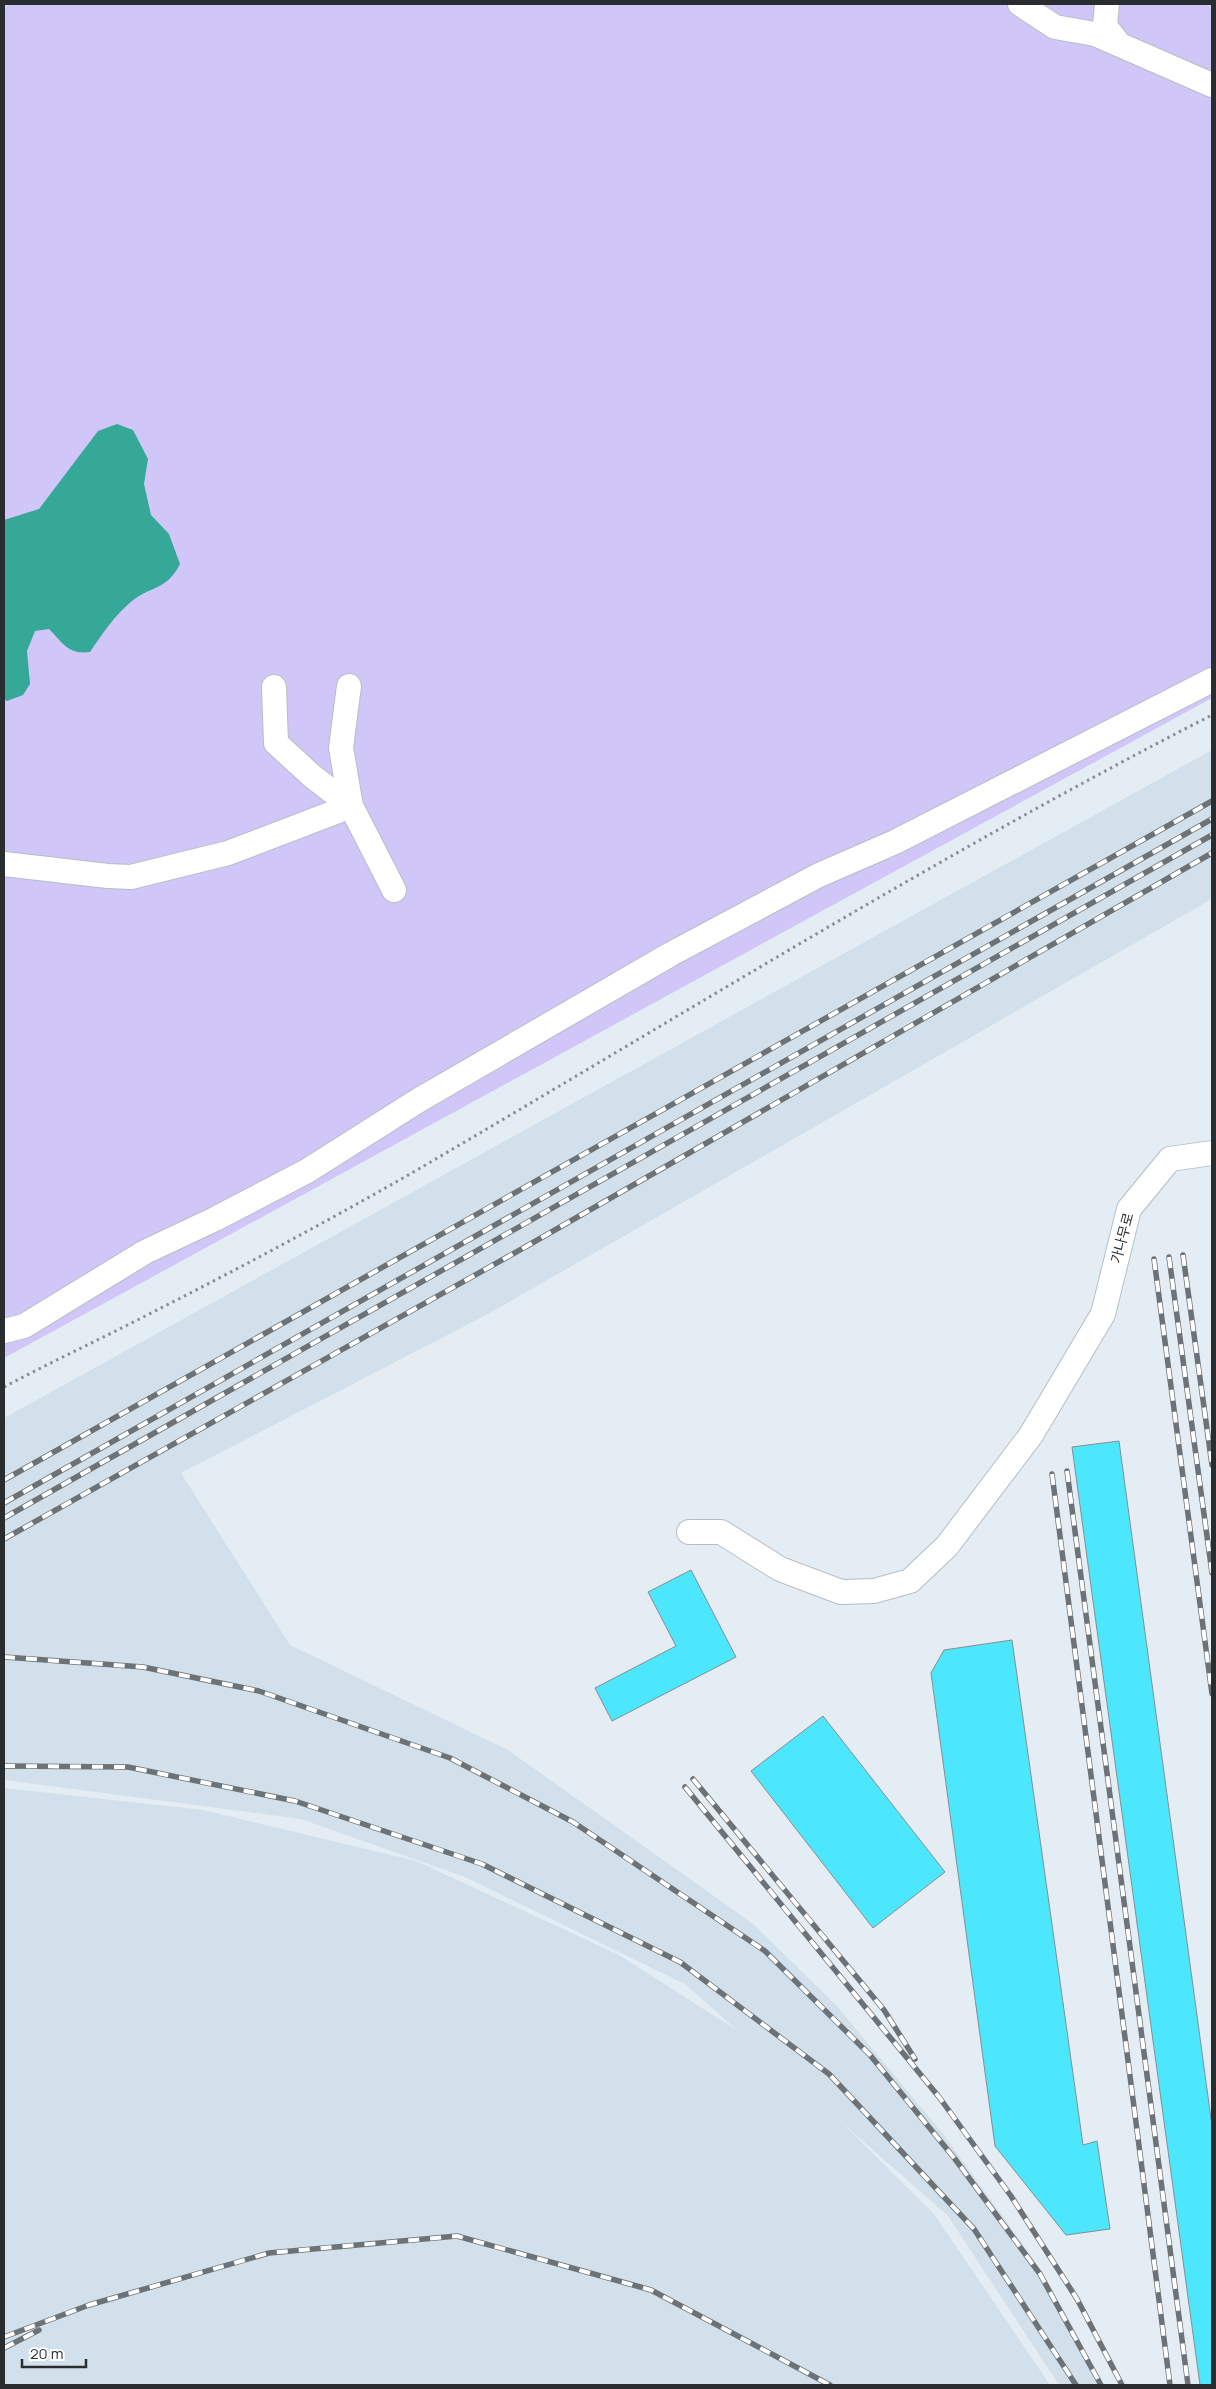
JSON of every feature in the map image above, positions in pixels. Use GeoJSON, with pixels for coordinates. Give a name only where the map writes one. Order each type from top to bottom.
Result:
{"type":"FeatureCollection","features":[{"type":"Feature","properties":{"kind":"street"},"geometry":{"type":"LineString","coordinates":[[1020,4],[1055,27],[1095,34],[1212,85]]}},
{"type":"Feature","properties":{"kind":"street"},"geometry":{"type":"LineString","coordinates":[[1107,4],[1105,26],[1118,44]]}},
{"type":"Feature","properties":{"kind":"street"},"geometry":{"type":"LineString","coordinates":[[4,1331],[24,1326],[145,1252],[215,1220],[307,1170],[419,1100],[671,954],[819,875],[895,842],[1212,680]]}},
{"type":"Feature","properties":{"kind":"street"},"geometry":{"type":"LineString","coordinates":[[349,686],[342,748],[351,806],[394,890]]}},
{"type":"Feature","properties":{"kind":"street"},"geometry":{"type":"LineString","coordinates":[[274,687],[276,743],[312,776],[351,806]]}},
{"type":"Feature","properties":{"kind":"street"},"geometry":{"type":"LineString","coordinates":[[4,864],[108,876],[132,876],[228,853],[351,806]]}},
{"type":"Feature","properties":{"kind":"street","name":"가나무로"},"geometry":{"type":"LineString","coordinates":[[689,1532],[721,1532],[780,1569],[840,1592],[874,1590],[910,1581],[947,1546],[1031,1435],[1104,1314],[1129,1209],[1170,1159],[1212,1153]]}},
{"type":"Feature","properties":{"kind":"path"},"geometry":{"type":"LineString","coordinates":[[4,1387],[52,1361],[151,1314],[331,1219],[693,1009],[870,902],[1212,715]]}},
{"type":"Feature","properties":{"kind":"shaded area"},"geometry":{"type":"Polygon","coordinates":[[[4,4],[1212,4],[1212,698],[4,1358],[4,4]]]}},
{"type":"Feature","properties":{"kind":"shaded area"},"geometry":{"type":"Polygon","coordinates":[[[117,424],[133,430],[148,459],[144,484],[151,515],[169,534],[180,564],[175,573],[164,583],[139,596],[126,606],[109,625],[90,652],[71,650],[49,629],[35,631],[27,651],[30,684],[23,695],[7,701],[4,699],[4,520],[39,509],[98,431],[117,424]]]}},
{"type":"Feature","properties":{"kind":"shaded area"},"geometry":{"type":"Polygon","coordinates":[[[1212,750],[1212,899],[488,1314],[181,1473],[290,1645],[508,1750],[752,1923],[836,2005],[944,2135],[1029,2253],[1064,2311],[1102,2385],[1059,2385],[948,2216],[839,2120],[934,2214],[1050,2385],[4,2385],[4,1788],[203,1810],[416,1861],[619,1955],[738,2031],[685,1984],[465,1877],[301,1819],[4,1780],[4,1418],[1212,750]]]}},
{"type":"Feature","properties":{"kind":"building"},"geometry":{"type":"Polygon","coordinates":[[[1119,1441],[1212,2126],[1212,2385],[1200,2385],[1072,1447],[1119,1441]]]}},
{"type":"Feature","properties":{"kind":"building"},"geometry":{"type":"Polygon","coordinates":[[[691,1570],[736,1657],[612,1721],[595,1688],[676,1646],[648,1592],[691,1570]]]}},
{"type":"Feature","properties":{"kind":"building"},"geometry":{"type":"Polygon","coordinates":[[[1012,1640],[1083,2145],[1097,2141],[1110,2229],[1066,2235],[995,2146],[931,1673],[944,1650],[1012,1640]]]}},
{"type":"Feature","properties":{"kind":"building"},"geometry":{"type":"Polygon","coordinates":[[[823,1716],[945,1872],[873,1928],[751,1771],[823,1716]]]}},
{"type":"Feature","properties":{"kind":"railway"},"geometry":{"type":"LineString","coordinates":[[4,1480],[1212,801]]}},
{"type":"Feature","properties":{"kind":"railway"},"geometry":{"type":"LineString","coordinates":[[4,1503],[1212,819]]}},
{"type":"Feature","properties":{"kind":"railway"},"geometry":{"type":"LineString","coordinates":[[4,1518],[1212,835]]}},
{"type":"Feature","properties":{"kind":"railway"},"geometry":{"type":"LineString","coordinates":[[4,1539],[527,1246],[1212,853]]}},
{"type":"Feature","properties":{"kind":"railway"},"geometry":{"type":"LineString","coordinates":[[1183,1255],[1212,1465]]}},
{"type":"Feature","properties":{"kind":"railway"},"geometry":{"type":"LineString","coordinates":[[1169,1257],[1212,1573]]}},
{"type":"Feature","properties":{"kind":"railway"},"geometry":{"type":"LineString","coordinates":[[1154,1259],[1212,1694]]}},
{"type":"Feature","properties":{"kind":"railway"},"geometry":{"type":"LineString","coordinates":[[1067,1471],[1188,2385]]}},
{"type":"Feature","properties":{"kind":"railway"},"geometry":{"type":"LineString","coordinates":[[1052,1474],[1170,2385]]}},
{"type":"Feature","properties":{"kind":"railway"},"geometry":{"type":"LineString","coordinates":[[4,1657],[143,1667],[259,1691],[450,1758],[573,1822],[765,1951],[870,2055],[955,2159],[1040,2274],[1101,2385]]}},
{"type":"Feature","properties":{"kind":"railway"},"geometry":{"type":"LineString","coordinates":[[4,1766],[128,1767],[295,1801],[482,1864],[680,1962],[829,2074],[974,2229],[1076,2385]]}},
{"type":"Feature","properties":{"kind":"railway"},"geometry":{"type":"LineString","coordinates":[[693,1779],[884,2010],[915,2059]]}},
{"type":"Feature","properties":{"kind":"railway"},"geometry":{"type":"LineString","coordinates":[[685,1787],[939,2097],[1011,2196],[1077,2299],[1122,2385]]}},
{"type":"Feature","properties":{"kind":"railway"},"geometry":{"type":"LineString","coordinates":[[4,2337],[89,2305],[269,2253],[457,2236],[651,2290],[830,2385]]}},
{"type":"Feature","properties":{"kind":"railway"},"geometry":{"type":"LineString","coordinates":[[4,2348],[39,2330]]}}]}
